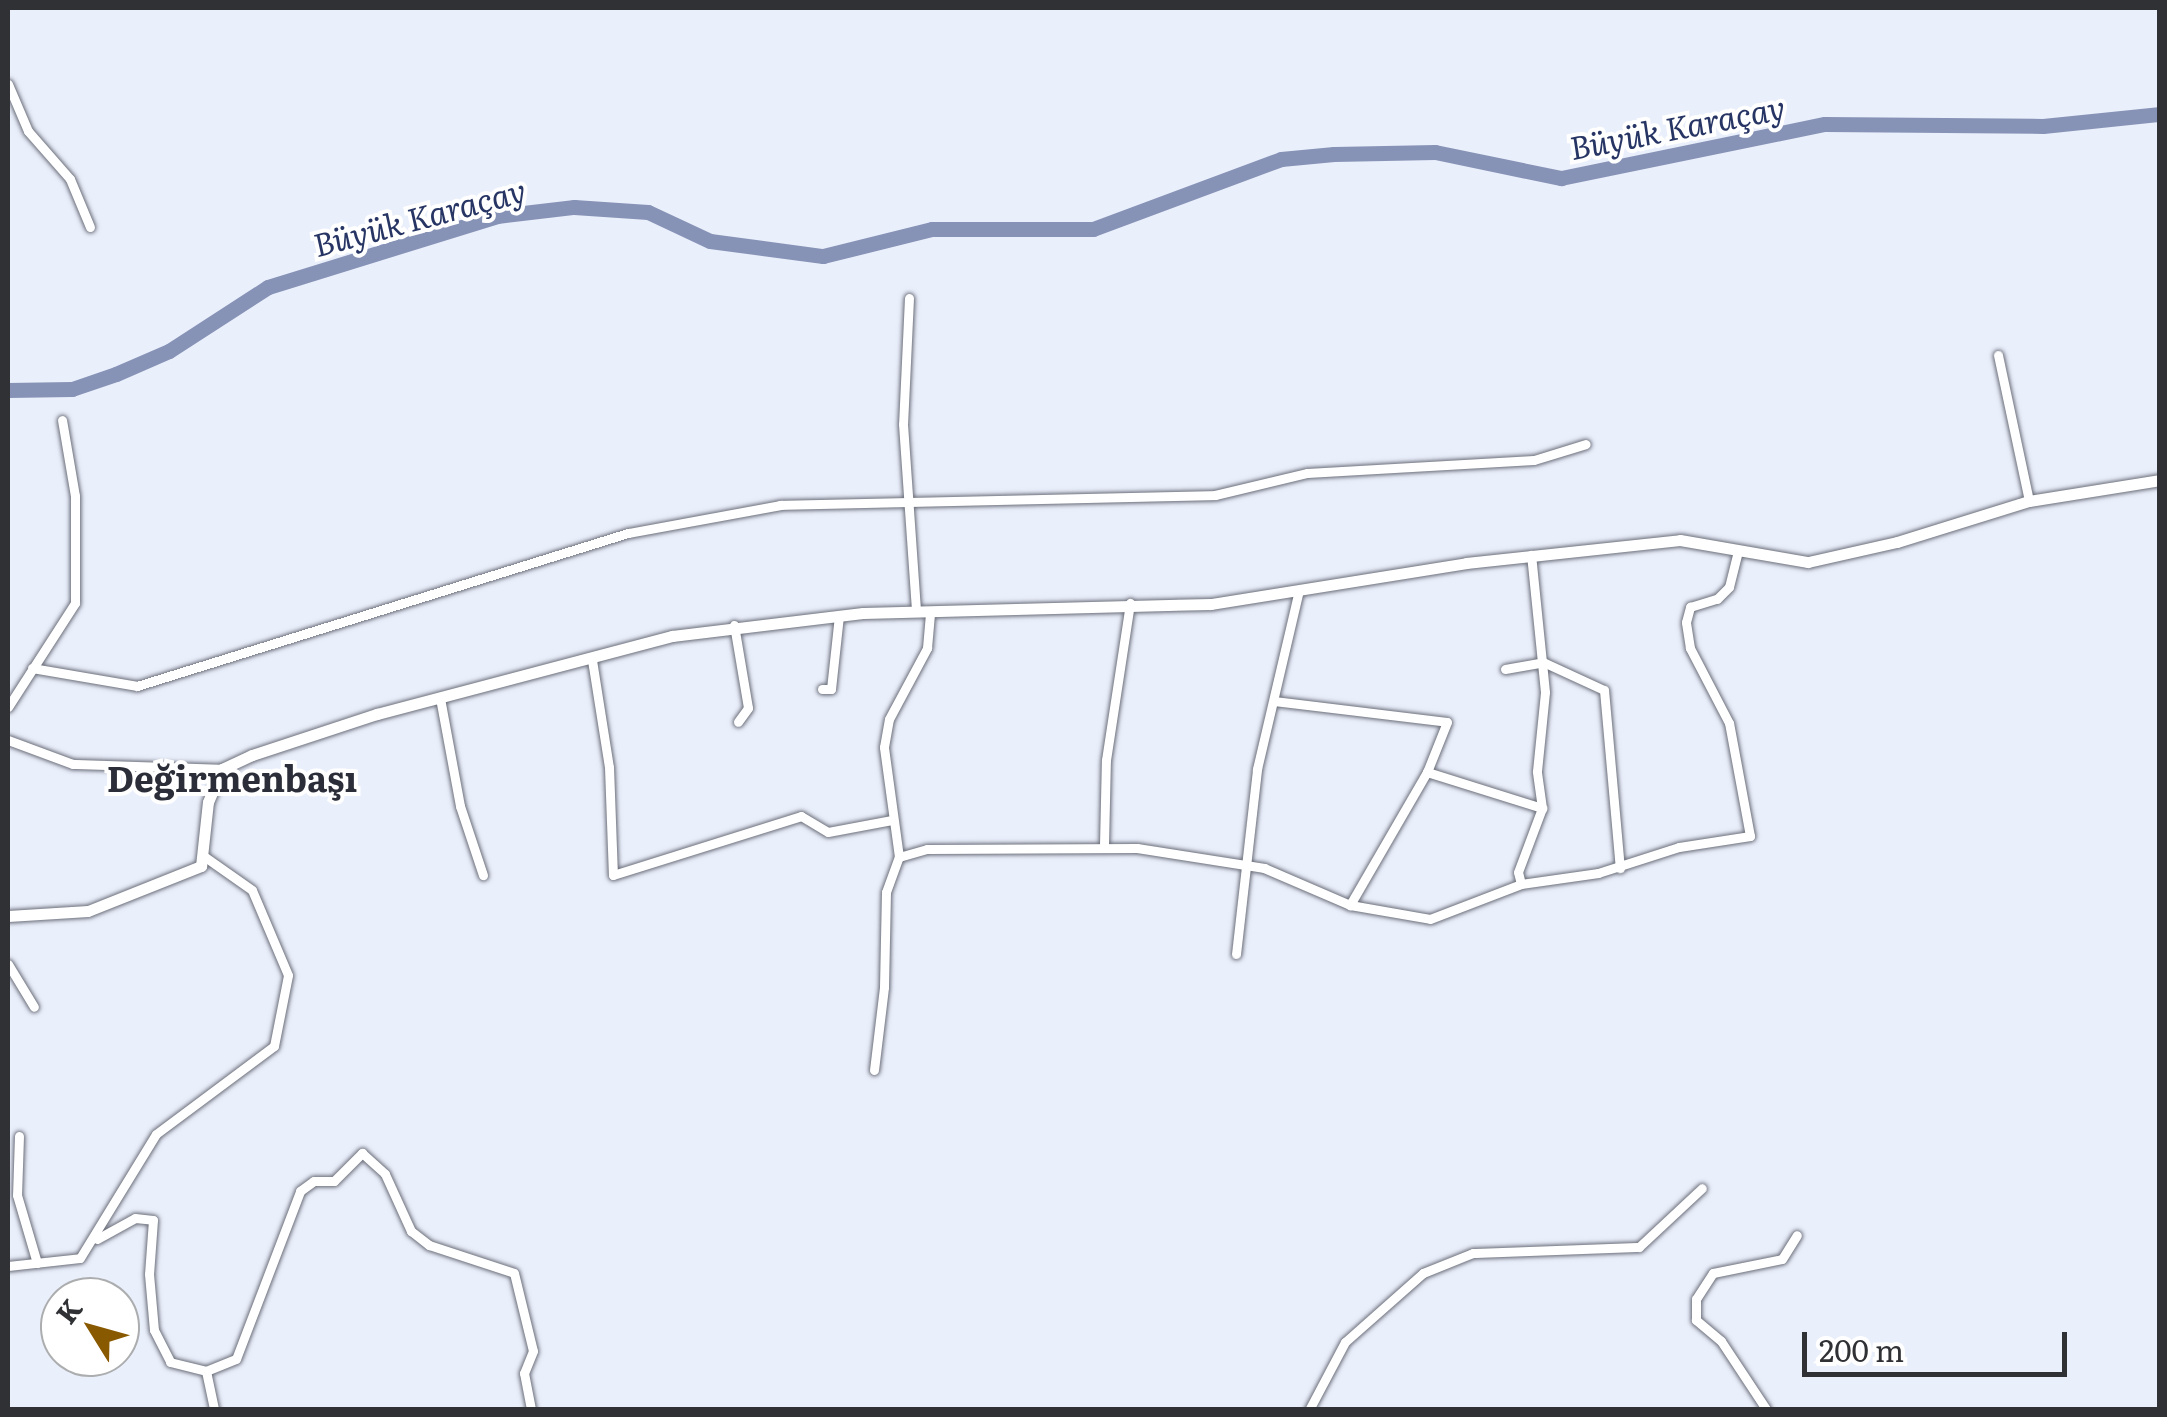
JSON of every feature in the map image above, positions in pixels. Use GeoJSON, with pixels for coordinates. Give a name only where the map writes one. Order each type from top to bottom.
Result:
{"type":"FeatureCollection","features":[{"type":"Feature","properties":{"kind":"street"},"geometry":{"type":"LineString","coordinates":[[8,84],[28,131],[70,178],[90,227]]}},
{"type":"Feature","properties":{"kind":"street"},"geometry":{"type":"LineString","coordinates":[[874,1070],[884,987],[886,892],[898,857],[886,734],[927,648],[906,502],[909,298]]}},
{"type":"Feature","properties":{"kind":"street"},"geometry":{"type":"LineString","coordinates":[[1998,355],[2028,500]]}},
{"type":"Feature","properties":{"kind":"street"},"geometry":{"type":"LineString","coordinates":[[8,707],[76,590],[75,496],[62,420]]}},
{"type":"Feature","properties":{"kind":"street"},"geometry":{"type":"LineString","coordinates":[[32,668],[137,686],[628,533],[780,505],[1215,495],[1307,472],[1534,460],[1586,444]]}},
{"type":"Feature","properties":{"kind":"street"},"geometry":{"type":"LineString","coordinates":[[8,740],[73,764],[222,769],[290,741],[440,698],[734,625],[923,611],[1211,604],[1531,555],[1680,540],[1808,562],[1898,542],[2028,500],[2160,480]]}},
{"type":"Feature","properties":{"kind":"street"},"geometry":{"type":"LineString","coordinates":[[898,857],[927,849],[1104,844],[1279,872],[1350,905],[1430,919],[1520,884],[1620,868],[1679,848],[1750,836],[1729,723],[1690,648],[1686,622],[1690,608],[1717,599],[1729,587],[1738,550]]}},
{"type":"Feature","properties":{"kind":"street"},"geometry":{"type":"LineString","coordinates":[[1520,884],[1518,872],[1542,808],[1543,662],[1531,555]]}},
{"type":"Feature","properties":{"kind":"street"},"geometry":{"type":"LineString","coordinates":[[1236,954],[1257,768],[1298,590]]}},
{"type":"Feature","properties":{"kind":"street"},"geometry":{"type":"LineString","coordinates":[[1104,844],[1106,760],[1130,603]]}},
{"type":"Feature","properties":{"kind":"street"},"geometry":{"type":"LineString","coordinates":[[822,689],[831,689],[838,615]]}},
{"type":"Feature","properties":{"kind":"street"},"geometry":{"type":"LineString","coordinates":[[734,625],[748,708],[738,722]]}},
{"type":"Feature","properties":{"kind":"street"},"geometry":{"type":"LineString","coordinates":[[592,660],[609,766],[613,875],[801,816],[828,832],[892,820]]}},
{"type":"Feature","properties":{"kind":"street"},"geometry":{"type":"LineString","coordinates":[[1505,669],[1543,662],[1604,690],[1620,868]]}},
{"type":"Feature","properties":{"kind":"street"},"geometry":{"type":"LineString","coordinates":[[440,698],[460,806],[483,875]]}},
{"type":"Feature","properties":{"kind":"street"},"geometry":{"type":"LineString","coordinates":[[1274,701],[1448,722],[1427,772],[1350,905]]}},
{"type":"Feature","properties":{"kind":"street"},"geometry":{"type":"LineString","coordinates":[[8,916],[88,911],[174,880],[204,857],[208,802],[222,769]]}},
{"type":"Feature","properties":{"kind":"street"},"geometry":{"type":"LineString","coordinates":[[1427,772],[1542,808]]}},
{"type":"Feature","properties":{"kind":"street"},"geometry":{"type":"LineString","coordinates":[[97,1239],[100,1217],[156,1134],[207,1102],[276,1041],[288,975],[252,890],[204,857]]}},
{"type":"Feature","properties":{"kind":"street"},"geometry":{"type":"LineString","coordinates":[[8,964],[34,1008]]}},
{"type":"Feature","properties":{"kind":"street"},"geometry":{"type":"LineString","coordinates":[[19,1136],[17,1195],[37,1263]]}},
{"type":"Feature","properties":{"kind":"street"},"geometry":{"type":"LineString","coordinates":[[8,1266],[80,1258],[97,1239],[136,1218],[153,1220],[149,1284],[154,1330],[170,1362],[206,1371],[236,1359],[300,1191],[314,1182],[334,1181],[362,1153],[385,1174],[410,1232],[429,1245],[514,1274],[533,1351],[524,1374],[531,1410]]}},
{"type":"Feature","properties":{"kind":"street"},"geometry":{"type":"LineString","coordinates":[[1310,1410],[1344,1342],[1380,1305],[1436,1266],[1473,1253],[1639,1247],[1702,1188]]}},
{"type":"Feature","properties":{"kind":"street"},"geometry":{"type":"LineString","coordinates":[[1766,1409],[1721,1341],[1696,1320],[1696,1299],[1713,1273],[1782,1259],[1797,1235]]}},
{"type":"Feature","properties":{"kind":"street"},"geometry":{"type":"LineString","coordinates":[[206,1371],[214,1410]]}},
{"type":"Feature","properties":{"kind":"waterway","name":"Büyük Karaçay"},"geometry":{"type":"LineString","coordinates":[[8,390],[72,389],[116,374],[169,351],[268,287],[497,216],[574,207],[648,212],[710,241],[823,256],[932,229],[1093,229],[1281,159],[1435,152],[1561,178],[1825,124],[2043,126],[2160,114]]}},
{"type":"Feature","properties":{"kind":"district","name":"Değirmenbaşı"},"geometry":{"type":"Point","coordinates":[232,777]}}]}
